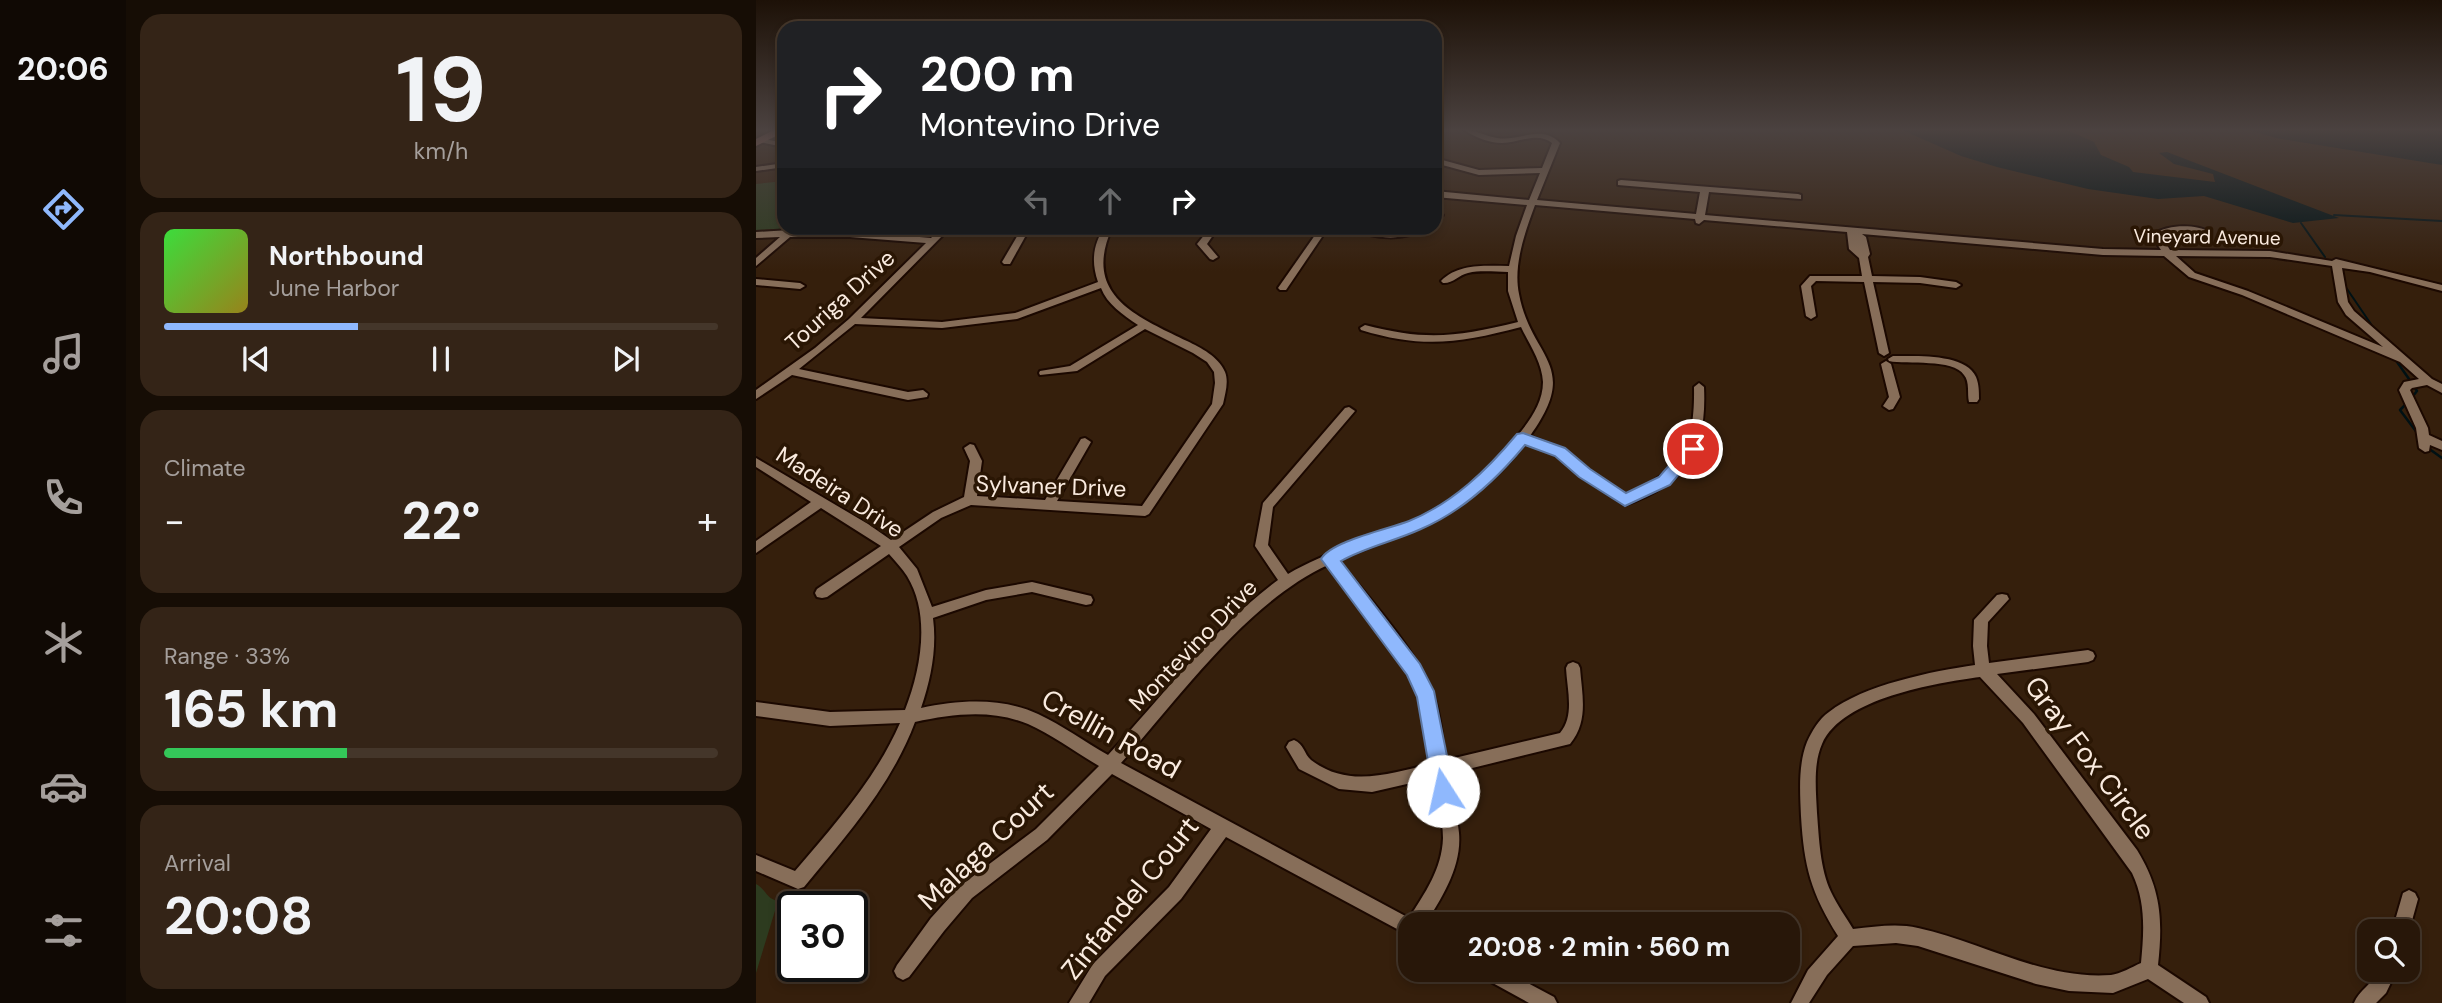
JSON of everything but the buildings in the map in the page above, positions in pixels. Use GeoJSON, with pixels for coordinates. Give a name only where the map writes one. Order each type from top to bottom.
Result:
{"type":"FeatureCollection","features":[{"type":"Feature","properties":{"kind":"street","name":"Montevino Drive"},"geometry":{"type":"LineString","coordinates":[[1110,763],[1222,638],[1287,582],[1348,549],[1416,525],[1450,507],[1497,469],[1523,438],[1541,411],[1549,392],[1550,379],[1544,359],[1522,324],[1513,293],[1512,269],[1517,244],[1543,177]]}},
{"type":"Feature","properties":{"kind":"street"},"geometry":{"type":"LineString","coordinates":[[1621,183],[1798,197]]}},
{"type":"Feature","properties":{"kind":"street"},"geometry":{"type":"LineString","coordinates":[[1699,219],[1705,190]]}},
{"type":"Feature","properties":{"kind":"street","name":"Vineyard Avenue"},"geometry":{"type":"LineString","coordinates":[[1442,195],[1854,235],[1959,238],[1968,241],[2103,252],[2270,254],[2336,262],[2442,288]]}},
{"type":"Feature","properties":{"kind":"street","name":"Vineyard Avenue"},"geometry":{"type":"LineString","coordinates":[[1442,199],[1533,204]]}},
{"type":"Feature","properties":{"kind":"street"},"geometry":{"type":"LineString","coordinates":[[2206,232],[2165,230],[2157,236],[2167,253],[2192,275],[2245,293],[2404,360]]}},
{"type":"Feature","properties":{"kind":"street"},"geometry":{"type":"LineString","coordinates":[[756,235],[777,234]]}},
{"type":"Feature","properties":{"kind":"street"},"geometry":{"type":"LineString","coordinates":[[756,263],[788,235]]}},
{"type":"Feature","properties":{"kind":"street"},"geometry":{"type":"LineString","coordinates":[[870,235],[932,241]]}},
{"type":"Feature","properties":{"kind":"street","name":"Touriga Drive"},"geometry":{"type":"LineString","coordinates":[[756,395],[791,371],[853,321],[938,235]]}},
{"type":"Feature","properties":{"kind":"street"},"geometry":{"type":"LineString","coordinates":[[1007,261],[1022,235]]}},
{"type":"Feature","properties":{"kind":"street"},"geometry":{"type":"LineString","coordinates":[[853,321],[942,326],[1017,316],[1102,284],[1096,256],[1105,235]]}},
{"type":"Feature","properties":{"kind":"street"},"geometry":{"type":"LineString","coordinates":[[1209,235],[1202,244],[1213,257]]}},
{"type":"Feature","properties":{"kind":"street"},"geometry":{"type":"LineString","coordinates":[[1283,288],[1319,235]]}},
{"type":"Feature","properties":{"kind":"street"},"geometry":{"type":"LineString","coordinates":[[1854,235],[1854,249],[1863,257],[1888,359],[1895,397],[1889,406]]}},
{"type":"Feature","properties":{"kind":"street"},"geometry":{"type":"LineString","coordinates":[[2336,262],[2343,302],[2350,313],[2428,381],[2442,389]]}},
{"type":"Feature","properties":{"kind":"street"},"geometry":{"type":"LineString","coordinates":[[1446,281],[1454,274],[1466,270],[1512,269]]}},
{"type":"Feature","properties":{"kind":"street"},"geometry":{"type":"LineString","coordinates":[[1811,316],[1806,286],[1809,280],[1920,280],[1956,285]]}},
{"type":"Feature","properties":{"kind":"street"},"geometry":{"type":"LineString","coordinates":[[756,282],[800,286]]}},
{"type":"Feature","properties":{"kind":"street","name":"Sylvaner Drive"},"geometry":{"type":"LineString","coordinates":[[822,593],[937,515],[970,500],[1145,511],[1217,404],[1221,386],[1218,370],[1209,359],[1144,324],[1121,308],[1102,284]]}},
{"type":"Feature","properties":{"kind":"street"},"geometry":{"type":"LineString","coordinates":[[1044,373],[1073,369],[1144,324]]}},
{"type":"Feature","properties":{"kind":"street"},"geometry":{"type":"LineString","coordinates":[[1366,328],[1426,342],[1451,341],[1522,324]]}},
{"type":"Feature","properties":{"kind":"street"},"geometry":{"type":"LineString","coordinates":[[1888,359],[1948,362],[1964,367],[1971,375],[1973,399]]}},
{"type":"Feature","properties":{"kind":"street"},"geometry":{"type":"LineString","coordinates":[[791,371],[908,396],[923,394]]}},
{"type":"Feature","properties":{"kind":"street"},"geometry":{"type":"LineString","coordinates":[[2428,381],[2408,385],[2404,390],[2419,418],[2425,443],[2442,446]]}},
{"type":"Feature","properties":{"kind":"street"},"geometry":{"type":"LineString","coordinates":[[1523,438],[1560,452],[1584,473],[1625,500],[1665,481],[1693,449],[1699,429],[1699,387]]}},
{"type":"Feature","properties":{"kind":"street"},"geometry":{"type":"LineString","coordinates":[[1701,407],[1715,408]]}},
{"type":"Feature","properties":{"kind":"street"},"geometry":{"type":"LineString","coordinates":[[1287,582],[1261,546],[1267,506],[1349,411]]}},
{"type":"Feature","properties":{"kind":"street"},"geometry":{"type":"LineString","coordinates":[[1048,504],[1085,442]]}},
{"type":"Feature","properties":{"kind":"street"},"geometry":{"type":"LineString","coordinates":[[970,448],[976,461],[970,500]]}},
{"type":"Feature","properties":{"kind":"street","name":"Madeira Drive"},"geometry":{"type":"LineString","coordinates":[[756,863],[799,881],[874,787],[912,716],[928,655],[928,614],[914,575],[891,546],[757,464]]}},
{"type":"Feature","properties":{"kind":"street"},"geometry":{"type":"LineString","coordinates":[[756,548],[821,502]]}},
{"type":"Feature","properties":{"kind":"street"},"geometry":{"type":"LineString","coordinates":[[1329,559],[1413,670],[1427,697],[1451,835],[1450,858],[1441,883],[1423,912]]}},
{"type":"Feature","properties":{"kind":"street"},"geometry":{"type":"LineString","coordinates":[[928,614],[986,595],[1032,587],[1086,600]]}},
{"type":"Feature","properties":{"kind":"street"},"geometry":{"type":"LineString","coordinates":[[1983,670],[1981,620],[2002,599]]}},
{"type":"Feature","properties":{"kind":"street"},"geometry":{"type":"LineString","coordinates":[[1849,938],[1823,895],[1813,854],[1809,780],[1813,745],[1832,718],[1856,703],[1955,673],[2088,656]]}},
{"type":"Feature","properties":{"kind":"street"},"geometry":{"type":"LineString","coordinates":[[1294,747],[1304,764],[1339,782],[1372,785],[1565,739],[1575,726],[1573,668]]}},
{"type":"Feature","properties":{"kind":"street","name":"Gray Fox Circle"},"geometry":{"type":"LineString","coordinates":[[1983,670],[2004,688],[2040,733],[2134,863],[2147,886],[2154,932],[2149,968]]}},
{"type":"Feature","properties":{"kind":"street","name":"Crellin Road"},"geometry":{"type":"LineString","coordinates":[[756,709],[830,719],[912,716],[952,708],[1002,710],[1033,719],[1223,827],[1398,922]]}},
{"type":"Feature","properties":{"kind":"street","name":"Malaga Court"},"geometry":{"type":"LineString","coordinates":[[903,971],[941,919],[975,883],[1048,828],[1110,763]]}},
{"type":"Feature","properties":{"kind":"street","name":"Zinfandel Court"},"geometry":{"type":"LineString","coordinates":[[1078,1003],[1099,970],[1175,893],[1223,827]]}},
{"type":"Feature","properties":{"kind":"street"},"geometry":{"type":"LineString","coordinates":[[2404,919],[2409,899]]}},
{"type":"Feature","properties":{"kind":"street"},"geometry":{"type":"LineString","coordinates":[[1800,1003],[1803,993],[1828,959],[1849,938],[1896,934],[1918,937],[2036,975],[2068,982],[2113,984],[2149,968],[2200,1003]]}},
{"type":"Feature","properties":{"kind":"street"},"geometry":{"type":"LineString","coordinates":[[1509,982],[1548,1003]]}},
{"type":"Feature","properties":{"kind":"street"},"geometry":{"type":"LineString","coordinates":[[2363,1003],[2383,982]]}},
{"type":"Feature","properties":{"kind":"green space"},"geometry":{"type":"Polygon","coordinates":[[[777,182],[777,229],[756,230],[756,184],[777,182]]]}},
{"type":"Feature","properties":{"kind":"green space"},"geometry":{"type":"Polygon","coordinates":[[[756,884],[777,901],[777,904],[756,973],[756,884]]]}},
{"type":"Feature","properties":{"kind":"shaded area"},"geometry":{"type":"Polygon","coordinates":[[[2038,177],[2172,177],[2215,182],[2214,177],[2232,177],[2339,218],[2293,223],[2204,196],[2158,199],[2088,189],[2038,177]]]}},
{"type":"Feature","properties":{"kind":"waterway"},"geometry":{"type":"LineString","coordinates":[[2334,215],[2442,221]]}},
{"type":"Feature","properties":{"kind":"waterway"},"geometry":{"type":"LineString","coordinates":[[2301,223],[2325,257]]}},
{"type":"Feature","properties":{"kind":"waterway"},"geometry":{"type":"LineString","coordinates":[[2345,286],[2375,330]]}},
{"type":"Feature","properties":{"kind":"waterway"},"geometry":{"type":"LineString","coordinates":[[2395,359],[2409,379]]}},
{"type":"Feature","properties":{"kind":"waterway"},"geometry":{"type":"LineString","coordinates":[[2413,396],[2417,391],[2415,388]]}},
{"type":"Feature","properties":{"kind":"waterway"},"geometry":{"type":"LineString","coordinates":[[2406,404],[2400,410],[2418,434]]}},
{"type":"Feature","properties":{"kind":"waterway"},"geometry":{"type":"LineString","coordinates":[[2428,448],[2442,458]]}},
{"type":"Feature","properties":{"kind":"route"},"geometry":{"type":"LineString","coordinates":[[1443,791],[1427,697],[1392,639],[1329,559],[1348,549],[1416,525],[1450,507],[1497,469],[1523,438],[1560,452],[1584,473],[1625,500],[1665,481],[1693,449]]}}]}
